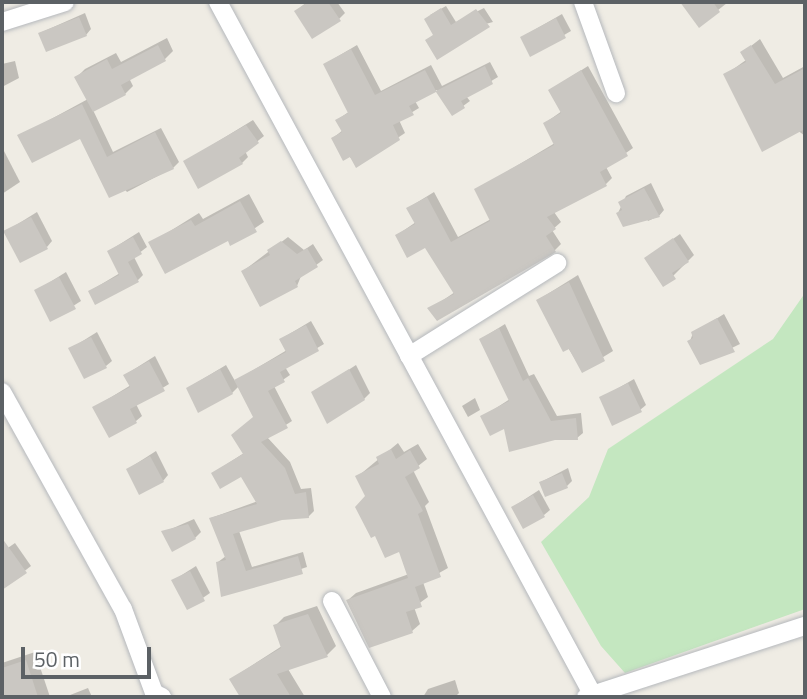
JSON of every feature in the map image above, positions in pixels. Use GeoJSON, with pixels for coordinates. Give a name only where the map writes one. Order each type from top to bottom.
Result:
{"type":"FeatureCollection","features":[{"type":"Feature","properties":{"kind":"street"},"geometry":{"type":"LineString","coordinates":[[2,22],[65,2]]}},
{"type":"Feature","properties":{"kind":"street"},"geometry":{"type":"LineString","coordinates":[[218,2],[591,696],[805,626]]}},
{"type":"Feature","properties":{"kind":"street"},"geometry":{"type":"LineString","coordinates":[[583,2],[617,93]]}},
{"type":"Feature","properties":{"kind":"street"},"geometry":{"type":"LineString","coordinates":[[409,355],[557,263]]}},
{"type":"Feature","properties":{"kind":"street"},"geometry":{"type":"LineString","coordinates":[[2,392],[123,609],[154,693],[162,697]]}},
{"type":"Feature","properties":{"kind":"street"},"geometry":{"type":"LineString","coordinates":[[332,601],[382,697]]}},
{"type":"Feature","properties":{"kind":"green space"},"geometry":{"type":"Polygon","coordinates":[[[805,293],[805,609],[625,673],[601,646],[541,542],[589,497],[608,449],[773,339],[805,293]]]}},
{"type":"Feature","properties":{"kind":"building"},"geometry":{"type":"Polygon","coordinates":[[[308,2],[328,2],[341,21],[312,39],[294,11],[308,2]]]}},
{"type":"Feature","properties":{"kind":"building"},"geometry":{"type":"Polygon","coordinates":[[[680,2],[713,2],[720,12],[699,28],[680,2]]]}},
{"type":"Feature","properties":{"kind":"building"},"geometry":{"type":"Polygon","coordinates":[[[441,8],[451,25],[476,9],[490,27],[437,60],[425,40],[433,35],[424,19],[441,8]]]}},
{"type":"Feature","properties":{"kind":"building"},"geometry":{"type":"Polygon","coordinates":[[[79,17],[87,36],[46,52],[38,33],[79,17]]]}},
{"type":"Feature","properties":{"kind":"building"},"geometry":{"type":"Polygon","coordinates":[[[556,18],[566,38],[530,57],[520,37],[556,18]]]}},
{"type":"Feature","properties":{"kind":"building"},"geometry":{"type":"Polygon","coordinates":[[[158,45],[166,61],[121,85],[126,95],[93,112],[74,77],[107,59],[112,69],[158,45]]]}},
{"type":"Feature","properties":{"kind":"building"},"geometry":{"type":"Polygon","coordinates":[[[751,45],[775,84],[805,68],[805,129],[762,152],[723,74],[746,62],[740,52],[751,45]]]}},
{"type":"Feature","properties":{"kind":"building"},"geometry":{"type":"Polygon","coordinates":[[[351,49],[375,95],[425,70],[436,91],[485,66],[493,84],[461,101],[465,108],[452,116],[436,92],[409,106],[414,115],[393,125],[400,140],[356,168],[350,157],[343,161],[331,138],[342,132],[335,120],[348,113],[323,64],[351,49]]]}},
{"type":"Feature","properties":{"kind":"building"},"geometry":{"type":"Polygon","coordinates":[[[581,70],[628,156],[600,172],[607,186],[547,217],[556,229],[546,236],[556,252],[437,321],[427,308],[454,294],[425,248],[407,258],[395,235],[415,224],[406,208],[427,197],[451,242],[490,221],[474,189],[554,145],[543,123],[561,113],[548,90],[581,70]]]}},
{"type":"Feature","properties":{"kind":"building"},"geometry":{"type":"Polygon","coordinates":[[[82,104],[107,157],[155,132],[174,169],[109,198],[80,139],[32,163],[17,135],[82,104]]]}},
{"type":"Feature","properties":{"kind":"building"},"geometry":{"type":"Polygon","coordinates":[[[246,125],[259,143],[239,158],[243,164],[198,189],[183,161],[246,125]]]}},
{"type":"Feature","properties":{"kind":"building"},"geometry":{"type":"Polygon","coordinates":[[[644,188],[660,217],[623,227],[616,213],[622,210],[618,202],[644,188]]]}},
{"type":"Feature","properties":{"kind":"building"},"geometry":{"type":"Polygon","coordinates":[[[240,201],[257,232],[230,246],[228,241],[165,274],[148,242],[191,220],[195,226],[240,201]]]}},
{"type":"Feature","properties":{"kind":"building"},"geometry":{"type":"Polygon","coordinates":[[[31,217],[48,249],[20,263],[3,231],[31,217]]]}},
{"type":"Feature","properties":{"kind":"building"},"geometry":{"type":"Polygon","coordinates":[[[133,237],[142,254],[128,262],[139,282],[95,305],[88,291],[119,275],[107,251],[133,237]]]}},
{"type":"Feature","properties":{"kind":"building"},"geometry":{"type":"Polygon","coordinates":[[[673,238],[689,262],[672,273],[676,279],[663,287],[644,258],[673,238]]]}},
{"type":"Feature","properties":{"kind":"building"},"geometry":{"type":"Polygon","coordinates":[[[281,241],[297,254],[307,248],[318,267],[295,281],[298,287],[260,307],[241,271],[270,255],[267,250],[281,241]]]}},
{"type":"Feature","properties":{"kind":"building"},"geometry":{"type":"Polygon","coordinates":[[[59,277],[76,309],[50,322],[34,290],[59,277]]]}},
{"type":"Feature","properties":{"kind":"building"},"geometry":{"type":"Polygon","coordinates":[[[569,282],[605,361],[582,373],[569,349],[563,352],[536,300],[569,282]]]}},
{"type":"Feature","properties":{"kind":"building"},"geometry":{"type":"Polygon","coordinates":[[[717,318],[735,352],[700,365],[687,341],[693,338],[691,332],[717,318]]]}},
{"type":"Feature","properties":{"kind":"building"},"geometry":{"type":"Polygon","coordinates":[[[306,325],[319,351],[280,372],[285,382],[268,391],[288,428],[261,442],[285,468],[295,494],[306,492],[309,518],[282,520],[233,534],[246,571],[298,556],[303,574],[221,597],[216,562],[226,560],[209,518],[257,504],[241,477],[220,489],[211,473],[243,454],[231,435],[253,417],[234,380],[286,352],[279,339],[306,325]]]}},
{"type":"Feature","properties":{"kind":"building"},"geometry":{"type":"Polygon","coordinates":[[[499,328],[523,381],[528,378],[551,421],[576,418],[578,440],[555,440],[509,452],[504,429],[490,436],[480,416],[509,401],[479,339],[499,328]]]}},
{"type":"Feature","properties":{"kind":"building"},"geometry":{"type":"Polygon","coordinates":[[[91,337],[107,368],[84,379],[68,348],[91,337]]]}},
{"type":"Feature","properties":{"kind":"building"},"geometry":{"type":"Polygon","coordinates":[[[149,361],[165,391],[130,409],[137,423],[109,438],[92,407],[130,387],[123,375],[149,361]]]}},
{"type":"Feature","properties":{"kind":"building"},"geometry":{"type":"Polygon","coordinates":[[[220,369],[233,394],[198,413],[186,388],[220,369]]]}},
{"type":"Feature","properties":{"kind":"building"},"geometry":{"type":"Polygon","coordinates":[[[349,369],[365,400],[327,424],[311,392],[349,369]]]}},
{"type":"Feature","properties":{"kind":"building"},"geometry":{"type":"Polygon","coordinates":[[[628,383],[642,412],[612,426],[599,397],[628,383]]]}},
{"type":"Feature","properties":{"kind":"building"},"geometry":{"type":"Polygon","coordinates":[[[391,449],[396,459],[410,450],[420,468],[405,477],[423,511],[418,514],[441,577],[415,587],[422,607],[406,612],[413,633],[369,648],[346,600],[408,578],[399,552],[385,558],[375,536],[371,538],[355,507],[365,496],[355,476],[379,464],[376,457],[391,449]]]}},
{"type":"Feature","properties":{"kind":"building"},"geometry":{"type":"Polygon","coordinates":[[[150,456],[164,482],[139,495],[126,469],[150,456]]]}},
{"type":"Feature","properties":{"kind":"building"},"geometry":{"type":"Polygon","coordinates":[[[562,473],[568,488],[545,497],[539,482],[562,473]]]}},
{"type":"Feature","properties":{"kind":"building"},"geometry":{"type":"Polygon","coordinates":[[[533,495],[545,517],[523,529],[511,507],[533,495]]]}},
{"type":"Feature","properties":{"kind":"building"},"geometry":{"type":"Polygon","coordinates":[[[188,524],[196,539],[172,552],[161,531],[188,524]]]}},
{"type":"Feature","properties":{"kind":"building"},"geometry":{"type":"Polygon","coordinates":[[[2,538],[27,573],[2,590],[2,538]]]}},
{"type":"Feature","properties":{"kind":"building"},"geometry":{"type":"Polygon","coordinates":[[[190,571],[205,601],[187,610],[171,580],[190,571]]]}},
{"type":"Feature","properties":{"kind":"building"},"geometry":{"type":"Polygon","coordinates":[[[308,614],[328,657],[277,674],[291,697],[240,697],[229,679],[281,648],[273,625],[308,614]]]}},
{"type":"Feature","properties":{"kind":"building"},"geometry":{"type":"Polygon","coordinates":[[[26,660],[38,697],[2,697],[2,668],[26,660]]]}}]}
